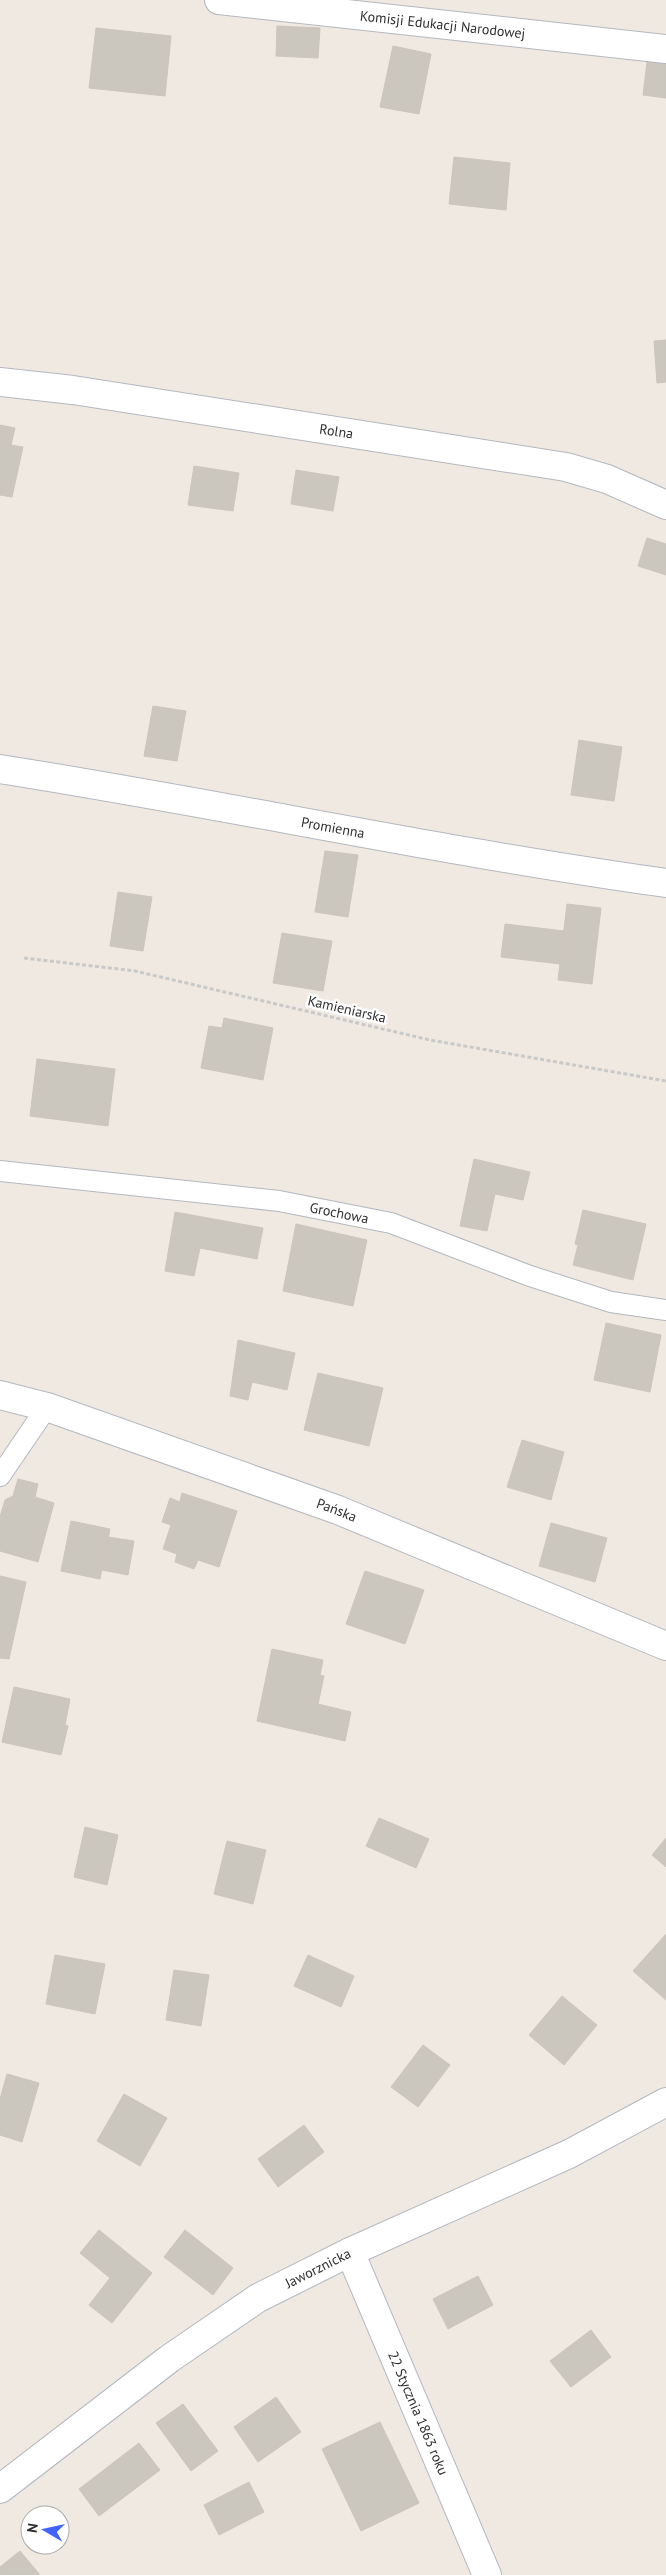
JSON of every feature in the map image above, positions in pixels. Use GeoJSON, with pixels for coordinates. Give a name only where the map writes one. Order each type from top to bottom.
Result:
{"type":"FeatureCollection","features":[{"type":"Feature","properties":{"kind":"street","name":"Komisji Edukacji Narodowej"},"geometry":{"type":"LineString","coordinates":[[218,0],[666,49]]}},
{"type":"Feature","properties":{"kind":"street","name":"Rolna"},"geometry":{"type":"LineString","coordinates":[[0,382],[73,390],[566,467],[607,479],[666,505]]}},
{"type":"Feature","properties":{"kind":"street","name":"Promienna"},"geometry":{"type":"LineString","coordinates":[[0,769],[130,790],[537,865],[666,883]]}},
{"type":"Feature","properties":{"kind":"street","name":"Pańska"},"geometry":{"type":"LineString","coordinates":[[0,1395],[47,1407],[338,1510],[666,1646]]}},
{"type":"Feature","properties":{"kind":"street","name":"Jaworznicka"},"geometry":{"type":"LineString","coordinates":[[0,2489],[169,2359],[258,2298],[350,2252],[569,2154],[666,2102]]}},
{"type":"Feature","properties":{"kind":"street","name":"22 Stycznia 1863 roku"},"geometry":{"type":"LineString","coordinates":[[350,2252],[487,2575]]}},
{"type":"Feature","properties":{"kind":"lane","name":"Grochowa"},"geometry":{"type":"LineString","coordinates":[[0,1171],[279,1201],[391,1223],[530,1276],[611,1302],[666,1310]]}},
{"type":"Feature","properties":{"kind":"lane"},"geometry":{"type":"LineString","coordinates":[[0,1476],[47,1407]]}},
{"type":"Feature","properties":{"kind":"path","name":"Kamieniarska"},"geometry":{"type":"LineString","coordinates":[[24,958],[135,971],[430,1040],[666,1081]]}},
{"type":"Feature","properties":{"kind":"building"},"geometry":{"type":"Polygon","coordinates":[[[277,26],[320,28],[318,58],[276,56],[277,26]]]}},
{"type":"Feature","properties":{"kind":"building"},"geometry":{"type":"Polygon","coordinates":[[[96,28],[171,36],[165,96],[89,88],[96,28]]]}},
{"type":"Feature","properties":{"kind":"building"},"geometry":{"type":"Polygon","coordinates":[[[393,46],[431,54],[419,114],[380,107],[393,46]]]}},
{"type":"Feature","properties":{"kind":"building"},"geometry":{"type":"Polygon","coordinates":[[[647,62],[666,64],[666,98],[643,95],[647,62]]]}},
{"type":"Feature","properties":{"kind":"building"},"geometry":{"type":"Polygon","coordinates":[[[454,157],[510,163],[506,210],[449,204],[454,157]]]}},
{"type":"Feature","properties":{"kind":"building"},"geometry":{"type":"Polygon","coordinates":[[[666,340],[666,382],[657,383],[654,341],[666,340]]]}},
{"type":"Feature","properties":{"kind":"building"},"geometry":{"type":"Polygon","coordinates":[[[0,425],[15,428],[11,445],[23,447],[12,497],[0,495],[0,425]]]}},
{"type":"Feature","properties":{"kind":"building"},"geometry":{"type":"Polygon","coordinates":[[[194,466],[239,473],[233,511],[188,505],[194,466]]]}},
{"type":"Feature","properties":{"kind":"building"},"geometry":{"type":"Polygon","coordinates":[[[296,470],[339,477],[333,511],[291,504],[296,470]]]}},
{"type":"Feature","properties":{"kind":"building"},"geometry":{"type":"Polygon","coordinates":[[[647,538],[666,544],[666,575],[638,566],[647,538]]]}},
{"type":"Feature","properties":{"kind":"building"},"geometry":{"type":"Polygon","coordinates":[[[153,706],[186,711],[177,761],[144,756],[153,706]]]}},
{"type":"Feature","properties":{"kind":"building"},"geometry":{"type":"Polygon","coordinates":[[[579,740],[622,747],[614,801],[571,795],[579,740]]]}},
{"type":"Feature","properties":{"kind":"building"},"geometry":{"type":"Polygon","coordinates":[[[325,851],[358,855],[348,917],[315,912],[325,851]]]}},
{"type":"Feature","properties":{"kind":"building"},"geometry":{"type":"Polygon","coordinates":[[[118,892],[152,897],[143,951],[110,946],[118,892]]]}},
{"type":"Feature","properties":{"kind":"building"},"geometry":{"type":"Polygon","coordinates":[[[567,904],[601,908],[592,984],[558,980],[567,904]]]}},
{"type":"Feature","properties":{"kind":"building"},"geometry":{"type":"Polygon","coordinates":[[[505,924],[564,931],[560,964],[501,957],[505,924]]]}},
{"type":"Feature","properties":{"kind":"building"},"geometry":{"type":"Polygon","coordinates":[[[282,933],[332,941],[323,991],[273,983],[282,933]]]}},
{"type":"Feature","properties":{"kind":"building"},"geometry":{"type":"Polygon","coordinates":[[[224,1018],[273,1028],[263,1080],[201,1068],[209,1026],[222,1028],[224,1018]]]}},
{"type":"Feature","properties":{"kind":"building"},"geometry":{"type":"Polygon","coordinates":[[[37,1059],[115,1069],[108,1126],[30,1116],[37,1059]]]}},
{"type":"Feature","properties":{"kind":"building"},"geometry":{"type":"Polygon","coordinates":[[[474,1159],[530,1172],[523,1200],[495,1194],[487,1231],[460,1226],[474,1159]]]}},
{"type":"Feature","properties":{"kind":"building"},"geometry":{"type":"Polygon","coordinates":[[[583,1210],[646,1224],[633,1280],[573,1265],[578,1245],[575,1244],[583,1210]]]}},
{"type":"Feature","properties":{"kind":"building"},"geometry":{"type":"Polygon","coordinates":[[[175,1212],[263,1228],[257,1259],[200,1248],[194,1276],[165,1271],[175,1212]]]}},
{"type":"Feature","properties":{"kind":"building"},"geometry":{"type":"Polygon","coordinates":[[[296,1224],[367,1240],[353,1306],[283,1291],[296,1224]]]}},
{"type":"Feature","properties":{"kind":"building"},"geometry":{"type":"Polygon","coordinates":[[[606,1323],[661,1335],[650,1392],[594,1380],[606,1323]]]}},
{"type":"Feature","properties":{"kind":"building"},"geometry":{"type":"Polygon","coordinates":[[[238,1340],[295,1353],[287,1390],[252,1382],[248,1400],[230,1396],[238,1340]]]}},
{"type":"Feature","properties":{"kind":"building"},"geometry":{"type":"Polygon","coordinates":[[[318,1373],[383,1388],[369,1446],[304,1430],[318,1373]]]}},
{"type":"Feature","properties":{"kind":"building"},"geometry":{"type":"Polygon","coordinates":[[[522,1440],[564,1452],[551,1500],[507,1487],[522,1440]]]}},
{"type":"Feature","properties":{"kind":"building"},"geometry":{"type":"Polygon","coordinates":[[[18,1479],[38,1484],[35,1497],[54,1503],[38,1562],[0,1551],[0,1517],[5,1500],[13,1496],[18,1479]]]}},
{"type":"Feature","properties":{"kind":"building"},"geometry":{"type":"Polygon","coordinates":[[[182,1493],[237,1511],[219,1567],[198,1560],[194,1569],[175,1562],[177,1554],[163,1549],[171,1525],[162,1522],[170,1498],[180,1502],[182,1493]]]}},
{"type":"Feature","properties":{"kind":"building"},"geometry":{"type":"Polygon","coordinates":[[[71,1521],[110,1529],[100,1579],[61,1571],[71,1521]]]}},
{"type":"Feature","properties":{"kind":"building"},"geometry":{"type":"Polygon","coordinates":[[[551,1523],[607,1538],[595,1582],[539,1566],[551,1523]]]}},
{"type":"Feature","properties":{"kind":"building"},"geometry":{"type":"Polygon","coordinates":[[[108,1537],[134,1541],[128,1575],[102,1570],[108,1537]]]}},
{"type":"Feature","properties":{"kind":"building"},"geometry":{"type":"Polygon","coordinates":[[[365,1571],[424,1590],[405,1644],[346,1624],[365,1571]]]}},
{"type":"Feature","properties":{"kind":"building"},"geometry":{"type":"Polygon","coordinates":[[[0,1576],[26,1582],[9,1659],[0,1658],[0,1576]]]}},
{"type":"Feature","properties":{"kind":"building"},"geometry":{"type":"Polygon","coordinates":[[[272,1649],[323,1660],[320,1675],[324,1676],[318,1704],[351,1712],[345,1741],[257,1721],[272,1649]]]}},
{"type":"Feature","properties":{"kind":"building"},"geometry":{"type":"Polygon","coordinates":[[[14,1687],[70,1699],[65,1725],[68,1726],[61,1755],[2,1742],[14,1687]]]}},
{"type":"Feature","properties":{"kind":"building"},"geometry":{"type":"Polygon","coordinates":[[[379,1818],[429,1839],[416,1868],[366,1846],[379,1818]]]}},
{"type":"Feature","properties":{"kind":"building"},"geometry":{"type":"Polygon","coordinates":[[[85,1827],[118,1835],[107,1885],[74,1877],[85,1827]]]}},
{"type":"Feature","properties":{"kind":"building"},"geometry":{"type":"Polygon","coordinates":[[[666,1838],[666,1867],[652,1855],[666,1838]]]}},
{"type":"Feature","properties":{"kind":"building"},"geometry":{"type":"Polygon","coordinates":[[[227,1841],[266,1850],[253,1904],[214,1894],[227,1841]]]}},
{"type":"Feature","properties":{"kind":"building"},"geometry":{"type":"Polygon","coordinates":[[[666,1934],[666,2000],[633,1971],[666,1934]]]}},
{"type":"Feature","properties":{"kind":"building"},"geometry":{"type":"Polygon","coordinates":[[[55,1955],[105,1964],[95,2014],[46,2004],[55,1955]]]}},
{"type":"Feature","properties":{"kind":"building"},"geometry":{"type":"Polygon","coordinates":[[[308,1955],[354,1976],[341,2007],[294,1986],[308,1955]]]}},
{"type":"Feature","properties":{"kind":"building"},"geometry":{"type":"Polygon","coordinates":[[[174,1970],[209,1975],[201,2026],[166,2020],[174,1970]]]}},
{"type":"Feature","properties":{"kind":"building"},"geometry":{"type":"Polygon","coordinates":[[[562,1996],[597,2025],[564,2065],[529,2035],[562,1996]]]}},
{"type":"Feature","properties":{"kind":"building"},"geometry":{"type":"Polygon","coordinates":[[[423,2045],[450,2065],[418,2107],[391,2087],[423,2045]]]}},
{"type":"Feature","properties":{"kind":"building"},"geometry":{"type":"Polygon","coordinates":[[[7,2074],[39,2083],[22,2142],[0,2135],[0,2099],[7,2074]]]}},
{"type":"Feature","properties":{"kind":"building"},"geometry":{"type":"Polygon","coordinates":[[[124,2094],[167,2118],[140,2166],[97,2141],[124,2094]]]}},
{"type":"Feature","properties":{"kind":"building"},"geometry":{"type":"Polygon","coordinates":[[[304,2125],[324,2152],[278,2187],[258,2159],[304,2125]]]}},
{"type":"Feature","properties":{"kind":"building"},"geometry":{"type":"Polygon","coordinates":[[[99,2230],[152,2273],[112,2323],[89,2305],[110,2278],[80,2253],[99,2230]]]}},
{"type":"Feature","properties":{"kind":"building"},"geometry":{"type":"Polygon","coordinates":[[[185,2230],[233,2268],[213,2295],[164,2257],[185,2230]]]}},
{"type":"Feature","properties":{"kind":"building"},"geometry":{"type":"Polygon","coordinates":[[[478,2276],[493,2305],[448,2329],[433,2299],[478,2276]]]}},
{"type":"Feature","properties":{"kind":"building"},"geometry":{"type":"Polygon","coordinates":[[[591,2330],[611,2357],[571,2387],[550,2361],[591,2330]]]}},
{"type":"Feature","properties":{"kind":"building"},"geometry":{"type":"Polygon","coordinates":[[[276,2397],[301,2432],[258,2462],[234,2427],[276,2397]]]}},
{"type":"Feature","properties":{"kind":"building"},"geometry":{"type":"Polygon","coordinates":[[[183,2404],[218,2451],[191,2471],[156,2423],[183,2404]]]}},
{"type":"Feature","properties":{"kind":"building"},"geometry":{"type":"Polygon","coordinates":[[[380,2422],[419,2503],[361,2531],[322,2449],[380,2422]]]}},
{"type":"Feature","properties":{"kind":"building"},"geometry":{"type":"Polygon","coordinates":[[[139,2443],[160,2470],[99,2516],[79,2489],[139,2443]]]}},
{"type":"Feature","properties":{"kind":"building"},"geometry":{"type":"Polygon","coordinates":[[[249,2482],[264,2512],[219,2535],[204,2505],[249,2482]]]}},
{"type":"Feature","properties":{"kind":"building"},"geometry":{"type":"Polygon","coordinates":[[[20,2551],[20,2555],[23,2555],[40,2575],[0,2575],[0,2567],[20,2551]]]}}]}
